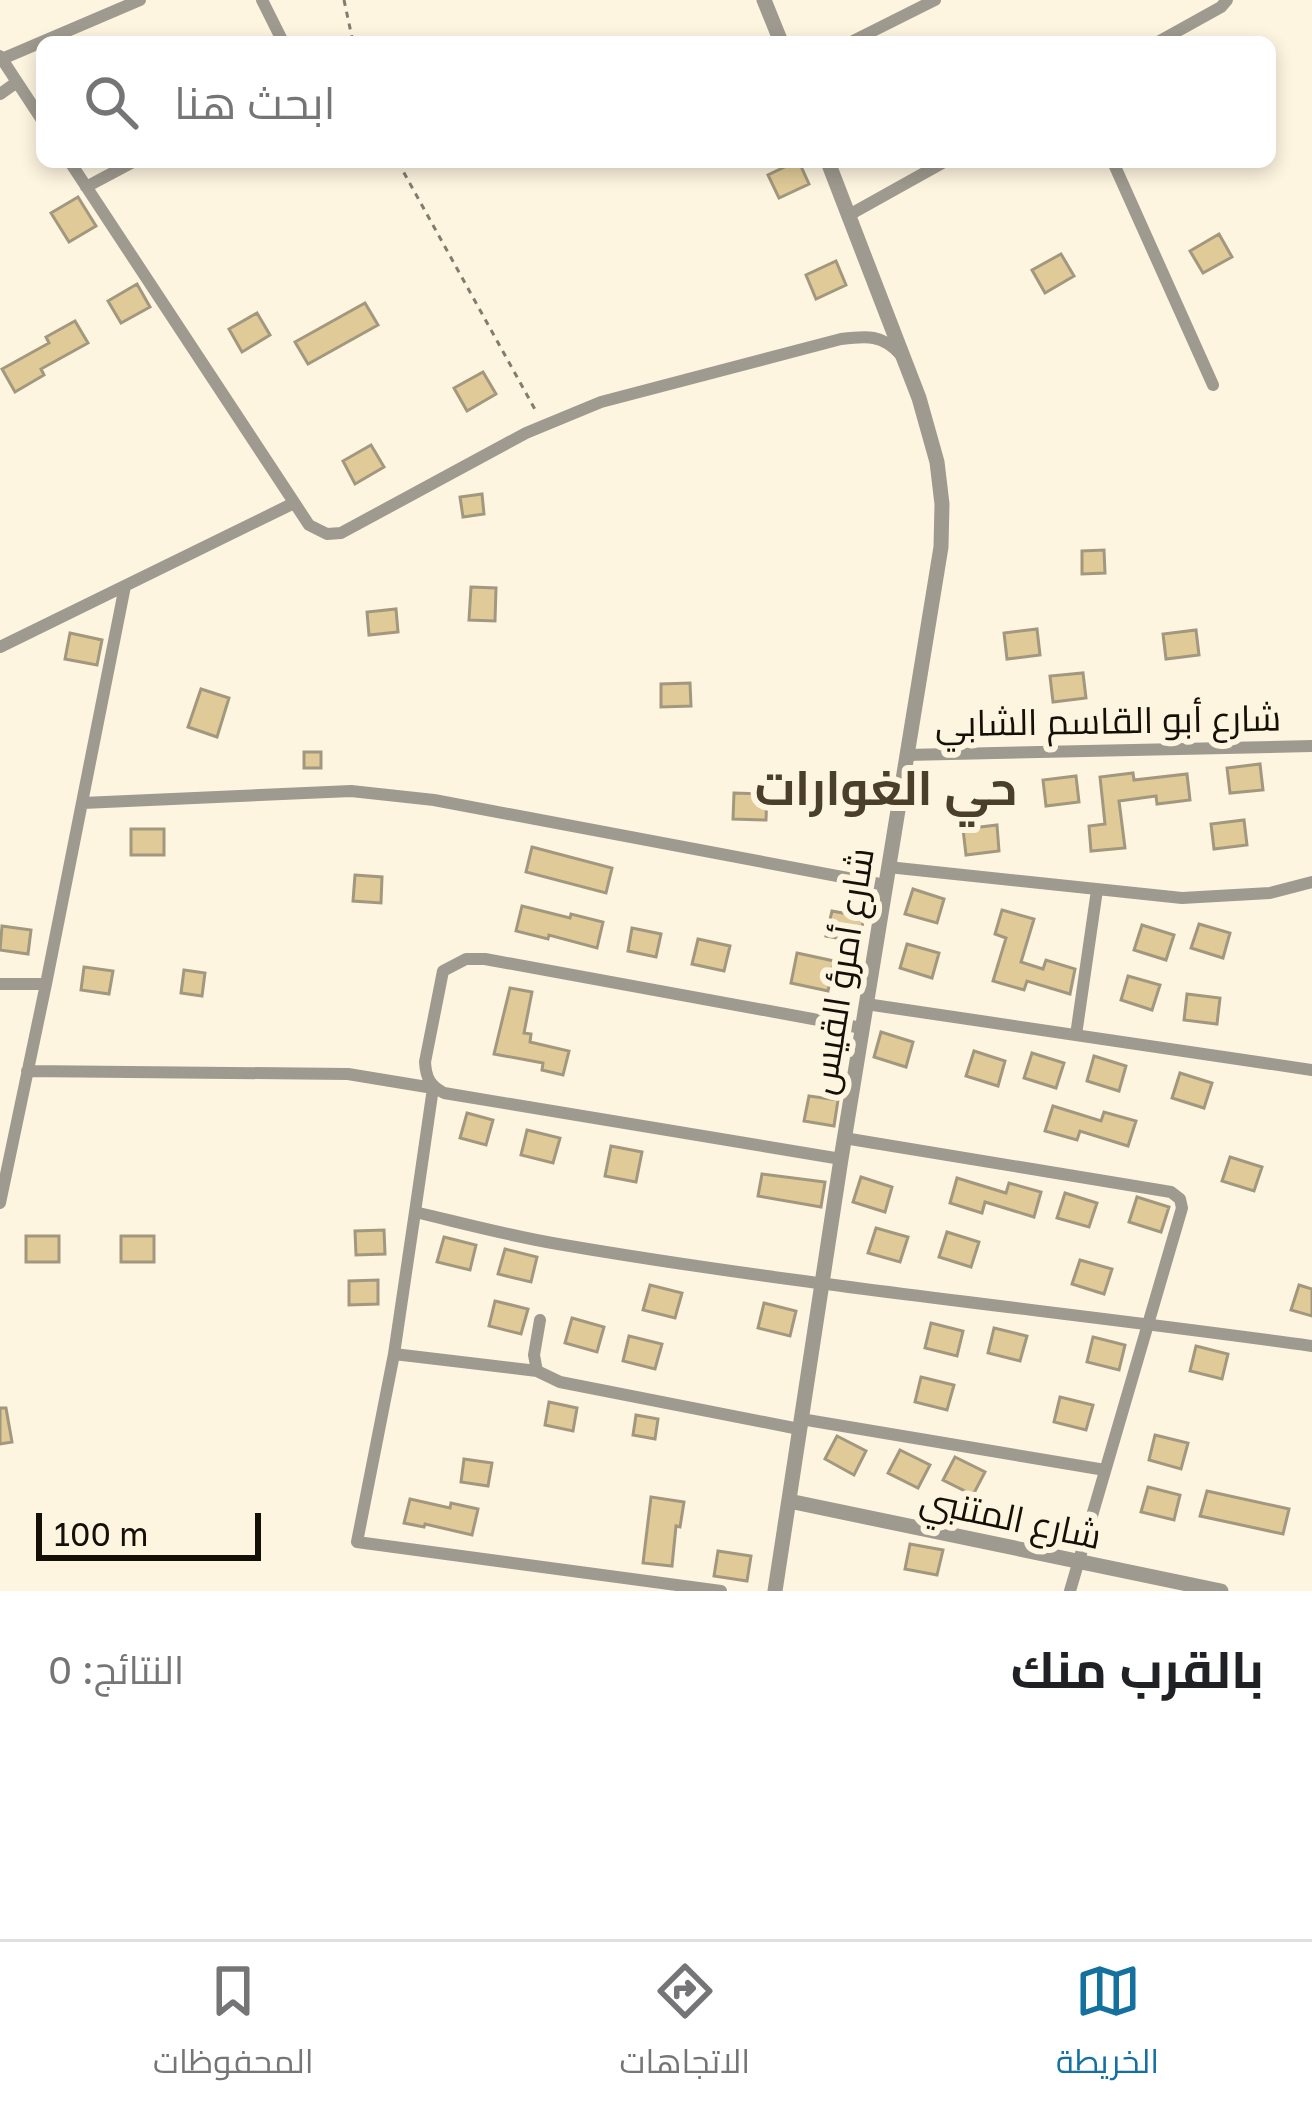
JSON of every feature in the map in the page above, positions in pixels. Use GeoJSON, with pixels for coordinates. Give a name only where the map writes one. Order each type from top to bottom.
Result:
{"type":"FeatureCollection","features":[{"type":"Feature","properties":{"kind":"street"},"geometry":{"type":"LineString","coordinates":[[52,36],[140,0]]}},
{"type":"Feature","properties":{"kind":"street"},"geometry":{"type":"LineString","coordinates":[[262,0],[280,36]]}},
{"type":"Feature","properties":{"kind":"street"},"geometry":{"type":"LineString","coordinates":[[764,0],[779,36]]}},
{"type":"Feature","properties":{"kind":"street"},"geometry":{"type":"LineString","coordinates":[[863,36],[935,0]]}},
{"type":"Feature","properties":{"kind":"street"},"geometry":{"type":"LineString","coordinates":[[1169,36],[1227,0]]}},
{"type":"Feature","properties":{"kind":"street"},"geometry":{"type":"LineString","coordinates":[[36,43],[1,57],[36,111]]}},
{"type":"Feature","properties":{"kind":"street"},"geometry":{"type":"LineString","coordinates":[[0,94],[17,82]]}},
{"type":"Feature","properties":{"kind":"street"},"geometry":{"type":"LineString","coordinates":[[74,168],[308,525],[327,535],[341,533],[543,425],[601,402],[869,335],[891,343],[906,360]]}},
{"type":"Feature","properties":{"kind":"street"},"geometry":{"type":"LineString","coordinates":[[86,187],[122,168]]}},
{"type":"Feature","properties":{"kind":"street","name":"شارع أمرؤ القيس"},"geometry":{"type":"LineString","coordinates":[[775,1591],[941,547],[937,462],[920,398],[830,168]]}},
{"type":"Feature","properties":{"kind":"street"},"geometry":{"type":"LineString","coordinates":[[849,215],[933,168]]}},
{"type":"Feature","properties":{"kind":"street"},"geometry":{"type":"LineString","coordinates":[[1116,168],[1214,386]]}},
{"type":"Feature","properties":{"kind":"street"},"geometry":{"type":"LineString","coordinates":[[0,646],[294,503]]}},
{"type":"Feature","properties":{"kind":"street"},"geometry":{"type":"LineString","coordinates":[[0,1203],[6,1146],[46,984],[125,586]]}},
{"type":"Feature","properties":{"kind":"street","name":"شارع أبو القاسم الشابي"},"geometry":{"type":"LineString","coordinates":[[906,755],[1312,746]]}},
{"type":"Feature","properties":{"kind":"street"},"geometry":{"type":"LineString","coordinates":[[83,802],[351,791],[413,797],[885,885]]}},
{"type":"Feature","properties":{"kind":"street"},"geometry":{"type":"LineString","coordinates":[[888,867],[1182,898],[1270,893],[1312,882]]}},
{"type":"Feature","properties":{"kind":"street"},"geometry":{"type":"LineString","coordinates":[[1076,1035],[1097,890]]}},
{"type":"Feature","properties":{"kind":"street"},"geometry":{"type":"LineString","coordinates":[[722,1591],[357,1542],[394,1354],[433,1088],[425,1062],[443,971],[466,959],[485,959],[862,1028]]}},
{"type":"Feature","properties":{"kind":"street"},"geometry":{"type":"LineString","coordinates":[[0,984],[46,984]]}},
{"type":"Feature","properties":{"kind":"street"},"geometry":{"type":"LineString","coordinates":[[866,1004],[1312,1070]]}},
{"type":"Feature","properties":{"kind":"street"},"geometry":{"type":"LineString","coordinates":[[27,1071],[348,1074],[841,1159]]}},
{"type":"Feature","properties":{"kind":"street"},"geometry":{"type":"LineString","coordinates":[[844,1138],[1171,1192],[1180,1199],[1182,1208],[1070,1591]]}},
{"type":"Feature","properties":{"kind":"street"},"geometry":{"type":"LineString","coordinates":[[415,1212],[554,1244],[1312,1346]]}},
{"type":"Feature","properties":{"kind":"street"},"geometry":{"type":"LineString","coordinates":[[537,1371],[534,1354],[540,1320]]}},
{"type":"Feature","properties":{"kind":"street"},"geometry":{"type":"LineString","coordinates":[[394,1354],[537,1371],[560,1382],[800,1424],[1105,1470]]}},
{"type":"Feature","properties":{"kind":"street","name":"شارع المتنبي"},"geometry":{"type":"LineString","coordinates":[[789,1501],[1221,1591]]}},
{"type":"Feature","properties":{"kind":"path"},"geometry":{"type":"LineString","coordinates":[[344,0],[352,36]]}},
{"type":"Feature","properties":{"kind":"path"},"geometry":{"type":"LineString","coordinates":[[401,168],[543,425]]}},
{"type":"Feature","properties":{"kind":"building"},"geometry":{"type":"Polygon","coordinates":[[[783,168],[802,168],[809,184],[779,198],[768,175],[783,168]]]}},
{"type":"Feature","properties":{"kind":"building"},"geometry":{"type":"Polygon","coordinates":[[[78,197],[96,226],[69,242],[51,213],[78,197]]]}},
{"type":"Feature","properties":{"kind":"building"},"geometry":{"type":"Polygon","coordinates":[[[1219,234],[1232,257],[1203,273],[1190,251],[1219,234]]]}},
{"type":"Feature","properties":{"kind":"building"},"geometry":{"type":"Polygon","coordinates":[[[1061,254],[1074,276],[1045,293],[1032,270],[1061,254]]]}},
{"type":"Feature","properties":{"kind":"building"},"geometry":{"type":"Polygon","coordinates":[[[836,261],[846,285],[816,299],[806,275],[836,261]]]}},
{"type":"Feature","properties":{"kind":"building"},"geometry":{"type":"Polygon","coordinates":[[[137,284],[150,307],[121,323],[108,301],[137,284]]]}},
{"type":"Feature","properties":{"kind":"building"},"geometry":{"type":"Polygon","coordinates":[[[365,303],[378,325],[308,364],[295,342],[365,303]]]}},
{"type":"Feature","properties":{"kind":"building"},"geometry":{"type":"Polygon","coordinates":[[[257,313],[270,335],[242,352],[229,329],[257,313]]]}},
{"type":"Feature","properties":{"kind":"building"},"geometry":{"type":"Polygon","coordinates":[[[75,321],[88,343],[41,369],[44,375],[15,392],[2,369],[49,343],[46,337],[75,321]]]}},
{"type":"Feature","properties":{"kind":"building"},"geometry":{"type":"Polygon","coordinates":[[[483,372],[496,394],[467,411],[454,388],[483,372]]]}},
{"type":"Feature","properties":{"kind":"building"},"geometry":{"type":"Polygon","coordinates":[[[371,445],[384,467],[355,484],[343,461],[371,445]]]}},
{"type":"Feature","properties":{"kind":"building"},"geometry":{"type":"Polygon","coordinates":[[[482,494],[484,514],[463,517],[460,497],[482,494]]]}},
{"type":"Feature","properties":{"kind":"building"},"geometry":{"type":"Polygon","coordinates":[[[1104,550],[1105,573],[1082,574],[1082,551],[1104,550]]]}},
{"type":"Feature","properties":{"kind":"building"},"geometry":{"type":"Polygon","coordinates":[[[471,587],[496,588],[495,621],[469,620],[471,587]]]}},
{"type":"Feature","properties":{"kind":"building"},"geometry":{"type":"Polygon","coordinates":[[[396,609],[398,632],[369,635],[367,612],[396,609]]]}},
{"type":"Feature","properties":{"kind":"building"},"geometry":{"type":"Polygon","coordinates":[[[1037,629],[1040,655],[1007,659],[1004,633],[1037,629]]]}},
{"type":"Feature","properties":{"kind":"building"},"geometry":{"type":"Polygon","coordinates":[[[1196,630],[1199,655],[1166,659],[1163,634],[1196,630]]]}},
{"type":"Feature","properties":{"kind":"building"},"geometry":{"type":"Polygon","coordinates":[[[70,633],[102,640],[97,665],[65,659],[70,633]]]}},
{"type":"Feature","properties":{"kind":"building"},"geometry":{"type":"Polygon","coordinates":[[[1083,673],[1086,698],[1053,702],[1050,676],[1083,673]]]}},
{"type":"Feature","properties":{"kind":"building"},"geometry":{"type":"Polygon","coordinates":[[[690,683],[691,706],[661,707],[661,684],[690,683]]]}},
{"type":"Feature","properties":{"kind":"building"},"geometry":{"type":"Polygon","coordinates":[[[201,689],[229,698],[217,737],[188,727],[201,689]]]}},
{"type":"Feature","properties":{"kind":"building"},"geometry":{"type":"Polygon","coordinates":[[[304,752],[321,752],[321,768],[304,768],[304,752]]]}},
{"type":"Feature","properties":{"kind":"building"},"geometry":{"type":"Polygon","coordinates":[[[1260,764],[1263,790],[1230,793],[1227,768],[1260,764]]]}},
{"type":"Feature","properties":{"kind":"building"},"geometry":{"type":"Polygon","coordinates":[[[1133,773],[1134,780],[1187,774],[1190,800],[1157,804],[1156,796],[1119,801],[1125,848],[1091,851],[1089,826],[1105,824],[1100,777],[1133,773]]]}},
{"type":"Feature","properties":{"kind":"building"},"geometry":{"type":"Polygon","coordinates":[[[1076,776],[1079,802],[1046,806],[1043,780],[1076,776]]]}},
{"type":"Feature","properties":{"kind":"building"},"geometry":{"type":"Polygon","coordinates":[[[734,793],[767,794],[766,820],[733,819],[734,793]]]}},
{"type":"Feature","properties":{"kind":"building"},"geometry":{"type":"Polygon","coordinates":[[[1244,820],[1247,845],[1214,849],[1211,824],[1244,820]]]}},
{"type":"Feature","properties":{"kind":"building"},"geometry":{"type":"Polygon","coordinates":[[[997,825],[999,851],[966,855],[963,829],[997,825]]]}},
{"type":"Feature","properties":{"kind":"building"},"geometry":{"type":"Polygon","coordinates":[[[131,829],[164,829],[164,855],[131,855],[131,829]]]}},
{"type":"Feature","properties":{"kind":"building"},"geometry":{"type":"Polygon","coordinates":[[[532,847],[612,868],[606,893],[526,872],[532,847]]]}},
{"type":"Feature","properties":{"kind":"building"},"geometry":{"type":"Polygon","coordinates":[[[355,875],[382,877],[381,903],[353,901],[355,875]]]}},
{"type":"Feature","properties":{"kind":"building"},"geometry":{"type":"Polygon","coordinates":[[[913,889],[944,899],[937,923],[905,914],[913,889]]]}},
{"type":"Feature","properties":{"kind":"building"},"geometry":{"type":"Polygon","coordinates":[[[522,906],[603,922],[597,948],[516,931],[522,906]]]}},
{"type":"Feature","properties":{"kind":"building"},"geometry":{"type":"Polygon","coordinates":[[[1002,910],[1034,919],[1021,962],[1043,969],[1046,960],[1075,969],[1070,994],[1027,981],[1024,990],[993,981],[1006,938],[995,934],[1002,910]]]}},
{"type":"Feature","properties":{"kind":"building"},"geometry":{"type":"Polygon","coordinates":[[[832,911],[864,917],[859,942],[826,936],[832,911]]]}},
{"type":"Feature","properties":{"kind":"building"},"geometry":{"type":"Polygon","coordinates":[[[1199,924],[1230,933],[1223,958],[1191,948],[1199,924]]]}},
{"type":"Feature","properties":{"kind":"building"},"geometry":{"type":"Polygon","coordinates":[[[1142,925],[1174,935],[1166,960],[1134,950],[1142,925]]]}},
{"type":"Feature","properties":{"kind":"building"},"geometry":{"type":"Polygon","coordinates":[[[2,926],[31,930],[28,954],[0,950],[2,926]]]}},
{"type":"Feature","properties":{"kind":"building"},"geometry":{"type":"Polygon","coordinates":[[[632,928],[661,934],[656,957],[628,951],[632,928]]]}},
{"type":"Feature","properties":{"kind":"building"},"geometry":{"type":"Polygon","coordinates":[[[698,939],[730,946],[724,971],[692,964],[698,939]]]}},
{"type":"Feature","properties":{"kind":"building"},"geometry":{"type":"Polygon","coordinates":[[[907,944],[939,953],[932,978],[900,968],[907,944]]]}},
{"type":"Feature","properties":{"kind":"building"},"geometry":{"type":"Polygon","coordinates":[[[797,953],[834,961],[828,991],[791,983],[797,953]]]}},
{"type":"Feature","properties":{"kind":"building"},"geometry":{"type":"Polygon","coordinates":[[[84,967],[113,971],[109,994],[81,990],[84,967]]]}},
{"type":"Feature","properties":{"kind":"building"},"geometry":{"type":"Polygon","coordinates":[[[184,970],[205,973],[202,996],[181,993],[184,970]]]}},
{"type":"Feature","properties":{"kind":"building"},"geometry":{"type":"Polygon","coordinates":[[[1128,976],[1160,985],[1152,1010],[1121,1000],[1128,976]]]}},
{"type":"Feature","properties":{"kind":"building"},"geometry":{"type":"Polygon","coordinates":[[[510,988],[532,992],[524,1033],[531,1034],[530,1042],[569,1051],[563,1075],[542,1070],[543,1063],[494,1054],[510,988]]]}},
{"type":"Feature","properties":{"kind":"building"},"geometry":{"type":"Polygon","coordinates":[[[1187,994],[1220,998],[1217,1024],[1184,1020],[1187,994]]]}},
{"type":"Feature","properties":{"kind":"building"},"geometry":{"type":"Polygon","coordinates":[[[881,1032],[913,1042],[906,1067],[874,1057],[881,1032]]]}},
{"type":"Feature","properties":{"kind":"building"},"geometry":{"type":"Polygon","coordinates":[[[974,1051],[1005,1061],[998,1086],[966,1076],[974,1051]]]}},
{"type":"Feature","properties":{"kind":"building"},"geometry":{"type":"Polygon","coordinates":[[[1032,1053],[1064,1063],[1056,1088],[1024,1078],[1032,1053]]]}},
{"type":"Feature","properties":{"kind":"building"},"geometry":{"type":"Polygon","coordinates":[[[1094,1056],[1126,1066],[1119,1091],[1087,1081],[1094,1056]]]}},
{"type":"Feature","properties":{"kind":"building"},"geometry":{"type":"Polygon","coordinates":[[[1180,1073],[1212,1083],[1204,1108],[1172,1098],[1180,1073]]]}},
{"type":"Feature","properties":{"kind":"building"},"geometry":{"type":"Polygon","coordinates":[[[809,1096],[838,1100],[834,1126],[804,1121],[809,1096]]]}},
{"type":"Feature","properties":{"kind":"building"},"geometry":{"type":"Polygon","coordinates":[[[1053,1106],[1101,1121],[1104,1112],[1136,1121],[1128,1146],[1080,1131],[1077,1140],[1045,1131],[1053,1106]]]}},
{"type":"Feature","properties":{"kind":"building"},"geometry":{"type":"Polygon","coordinates":[[[467,1113],[493,1120],[486,1145],[460,1138],[467,1113]]]}},
{"type":"Feature","properties":{"kind":"building"},"geometry":{"type":"Polygon","coordinates":[[[527,1130],[560,1138],[553,1163],[521,1155],[527,1130]]]}},
{"type":"Feature","properties":{"kind":"building"},"geometry":{"type":"Polygon","coordinates":[[[611,1146],[642,1152],[636,1182],[605,1176],[611,1146]]]}},
{"type":"Feature","properties":{"kind":"building"},"geometry":{"type":"Polygon","coordinates":[[[1230,1157],[1262,1167],[1254,1191],[1222,1181],[1230,1157]]]}},
{"type":"Feature","properties":{"kind":"building"},"geometry":{"type":"Polygon","coordinates":[[[762,1174],[825,1182],[821,1207],[758,1196],[762,1174]]]}},
{"type":"Feature","properties":{"kind":"building"},"geometry":{"type":"Polygon","coordinates":[[[861,1177],[892,1187],[885,1212],[853,1202],[861,1177]]]}},
{"type":"Feature","properties":{"kind":"building"},"geometry":{"type":"Polygon","coordinates":[[[957,1178],[1006,1193],[1009,1183],[1041,1192],[1034,1217],[985,1202],[982,1213],[950,1203],[957,1178]]]}},
{"type":"Feature","properties":{"kind":"building"},"geometry":{"type":"Polygon","coordinates":[[[1065,1193],[1097,1203],[1089,1227],[1057,1218],[1065,1193]]]}},
{"type":"Feature","properties":{"kind":"building"},"geometry":{"type":"Polygon","coordinates":[[[1137,1197],[1169,1207],[1161,1232],[1129,1222],[1137,1197]]]}},
{"type":"Feature","properties":{"kind":"building"},"geometry":{"type":"Polygon","coordinates":[[[876,1228],[908,1237],[900,1262],[868,1253],[876,1228]]]}},
{"type":"Feature","properties":{"kind":"building"},"geometry":{"type":"Polygon","coordinates":[[[384,1230],[385,1254],[356,1255],[355,1231],[384,1230]]]}},
{"type":"Feature","properties":{"kind":"building"},"geometry":{"type":"Polygon","coordinates":[[[947,1232],[979,1242],[971,1267],[939,1257],[947,1232]]]}},
{"type":"Feature","properties":{"kind":"building"},"geometry":{"type":"Polygon","coordinates":[[[26,1236],[59,1236],[59,1262],[26,1262],[26,1236]]]}},
{"type":"Feature","properties":{"kind":"building"},"geometry":{"type":"Polygon","coordinates":[[[121,1236],[154,1236],[154,1262],[121,1262],[121,1236]]]}},
{"type":"Feature","properties":{"kind":"building"},"geometry":{"type":"Polygon","coordinates":[[[444,1237],[476,1245],[470,1270],[437,1262],[444,1237]]]}},
{"type":"Feature","properties":{"kind":"building"},"geometry":{"type":"Polygon","coordinates":[[[505,1249],[537,1257],[531,1282],[498,1274],[505,1249]]]}},
{"type":"Feature","properties":{"kind":"building"},"geometry":{"type":"Polygon","coordinates":[[[1080,1260],[1112,1269],[1104,1294],[1072,1284],[1080,1260]]]}},
{"type":"Feature","properties":{"kind":"building"},"geometry":{"type":"Polygon","coordinates":[[[378,1280],[378,1304],[349,1305],[349,1281],[378,1280]]]}},
{"type":"Feature","properties":{"kind":"building"},"geometry":{"type":"Polygon","coordinates":[[[650,1285],[682,1293],[675,1318],[643,1310],[650,1285]]]}},
{"type":"Feature","properties":{"kind":"building"},"geometry":{"type":"Polygon","coordinates":[[[1299,1285],[1312,1289],[1312,1316],[1291,1310],[1299,1285]]]}},
{"type":"Feature","properties":{"kind":"building"},"geometry":{"type":"Polygon","coordinates":[[[495,1301],[528,1309],[521,1334],[489,1326],[495,1301]]]}},
{"type":"Feature","properties":{"kind":"building"},"geometry":{"type":"Polygon","coordinates":[[[764,1303],[796,1311],[790,1336],[758,1328],[764,1303]]]}},
{"type":"Feature","properties":{"kind":"building"},"geometry":{"type":"Polygon","coordinates":[[[572,1318],[604,1327],[597,1352],[565,1343],[572,1318]]]}},
{"type":"Feature","properties":{"kind":"building"},"geometry":{"type":"Polygon","coordinates":[[[931,1323],[963,1331],[957,1356],[925,1348],[931,1323]]]}},
{"type":"Feature","properties":{"kind":"building"},"geometry":{"type":"Polygon","coordinates":[[[994,1328],[1027,1336],[1020,1361],[988,1353],[994,1328]]]}},
{"type":"Feature","properties":{"kind":"building"},"geometry":{"type":"Polygon","coordinates":[[[629,1336],[662,1344],[655,1369],[623,1361],[629,1336]]]}},
{"type":"Feature","properties":{"kind":"building"},"geometry":{"type":"Polygon","coordinates":[[[1093,1337],[1125,1345],[1119,1370],[1087,1362],[1093,1337]]]}},
{"type":"Feature","properties":{"kind":"building"},"geometry":{"type":"Polygon","coordinates":[[[1196,1346],[1228,1354],[1222,1379],[1190,1371],[1196,1346]]]}},
{"type":"Feature","properties":{"kind":"building"},"geometry":{"type":"Polygon","coordinates":[[[921,1377],[954,1385],[947,1410],[915,1402],[921,1377]]]}},
{"type":"Feature","properties":{"kind":"building"},"geometry":{"type":"Polygon","coordinates":[[[1060,1397],[1093,1405],[1086,1430],[1054,1422],[1060,1397]]]}},
{"type":"Feature","properties":{"kind":"building"},"geometry":{"type":"Polygon","coordinates":[[[549,1402],[577,1408],[573,1431],[545,1425],[549,1402]]]}},
{"type":"Feature","properties":{"kind":"building"},"geometry":{"type":"Polygon","coordinates":[[[0,1408],[6,1408],[12,1442],[0,1444],[0,1408]]]}},
{"type":"Feature","properties":{"kind":"building"},"geometry":{"type":"Polygon","coordinates":[[[636,1415],[658,1419],[655,1439],[633,1435],[636,1415]]]}},
{"type":"Feature","properties":{"kind":"building"},"geometry":{"type":"Polygon","coordinates":[[[1155,1435],[1188,1443],[1181,1469],[1149,1460],[1155,1435]]]}},
{"type":"Feature","properties":{"kind":"building"},"geometry":{"type":"Polygon","coordinates":[[[837,1436],[866,1451],[854,1475],[825,1459],[837,1436]]]}},
{"type":"Feature","properties":{"kind":"building"},"geometry":{"type":"Polygon","coordinates":[[[900,1450],[930,1465],[918,1488],[888,1473],[900,1450]]]}},
{"type":"Feature","properties":{"kind":"building"},"geometry":{"type":"Polygon","coordinates":[[[955,1457],[985,1472],[973,1495],[943,1480],[955,1457]]]}},
{"type":"Feature","properties":{"kind":"building"},"geometry":{"type":"Polygon","coordinates":[[[464,1459],[492,1463],[488,1486],[461,1482],[464,1459]]]}},
{"type":"Feature","properties":{"kind":"building"},"geometry":{"type":"Polygon","coordinates":[[[1148,1487],[1180,1495],[1174,1520],[1141,1512],[1148,1487]]]}},
{"type":"Feature","properties":{"kind":"building"},"geometry":{"type":"Polygon","coordinates":[[[1207,1491],[1289,1509],[1283,1534],[1200,1516],[1207,1491]]]}},
{"type":"Feature","properties":{"kind":"building"},"geometry":{"type":"Polygon","coordinates":[[[651,1497],[684,1502],[672,1566],[643,1563],[651,1497]]]}},
{"type":"Feature","properties":{"kind":"building"},"geometry":{"type":"Polygon","coordinates":[[[410,1499],[478,1509],[472,1535],[404,1523],[410,1499]]]}},
{"type":"Feature","properties":{"kind":"building"},"geometry":{"type":"Polygon","coordinates":[[[910,1544],[943,1550],[937,1575],[905,1569],[910,1544]]]}},
{"type":"Feature","properties":{"kind":"building"},"geometry":{"type":"Polygon","coordinates":[[[718,1551],[751,1556],[747,1581],[714,1576],[718,1551]]]}},
{"type":"Feature","properties":{"kind":"district","name":"حي الغوارات"},"geometry":{"type":"Point","coordinates":[886,787]}}]}
